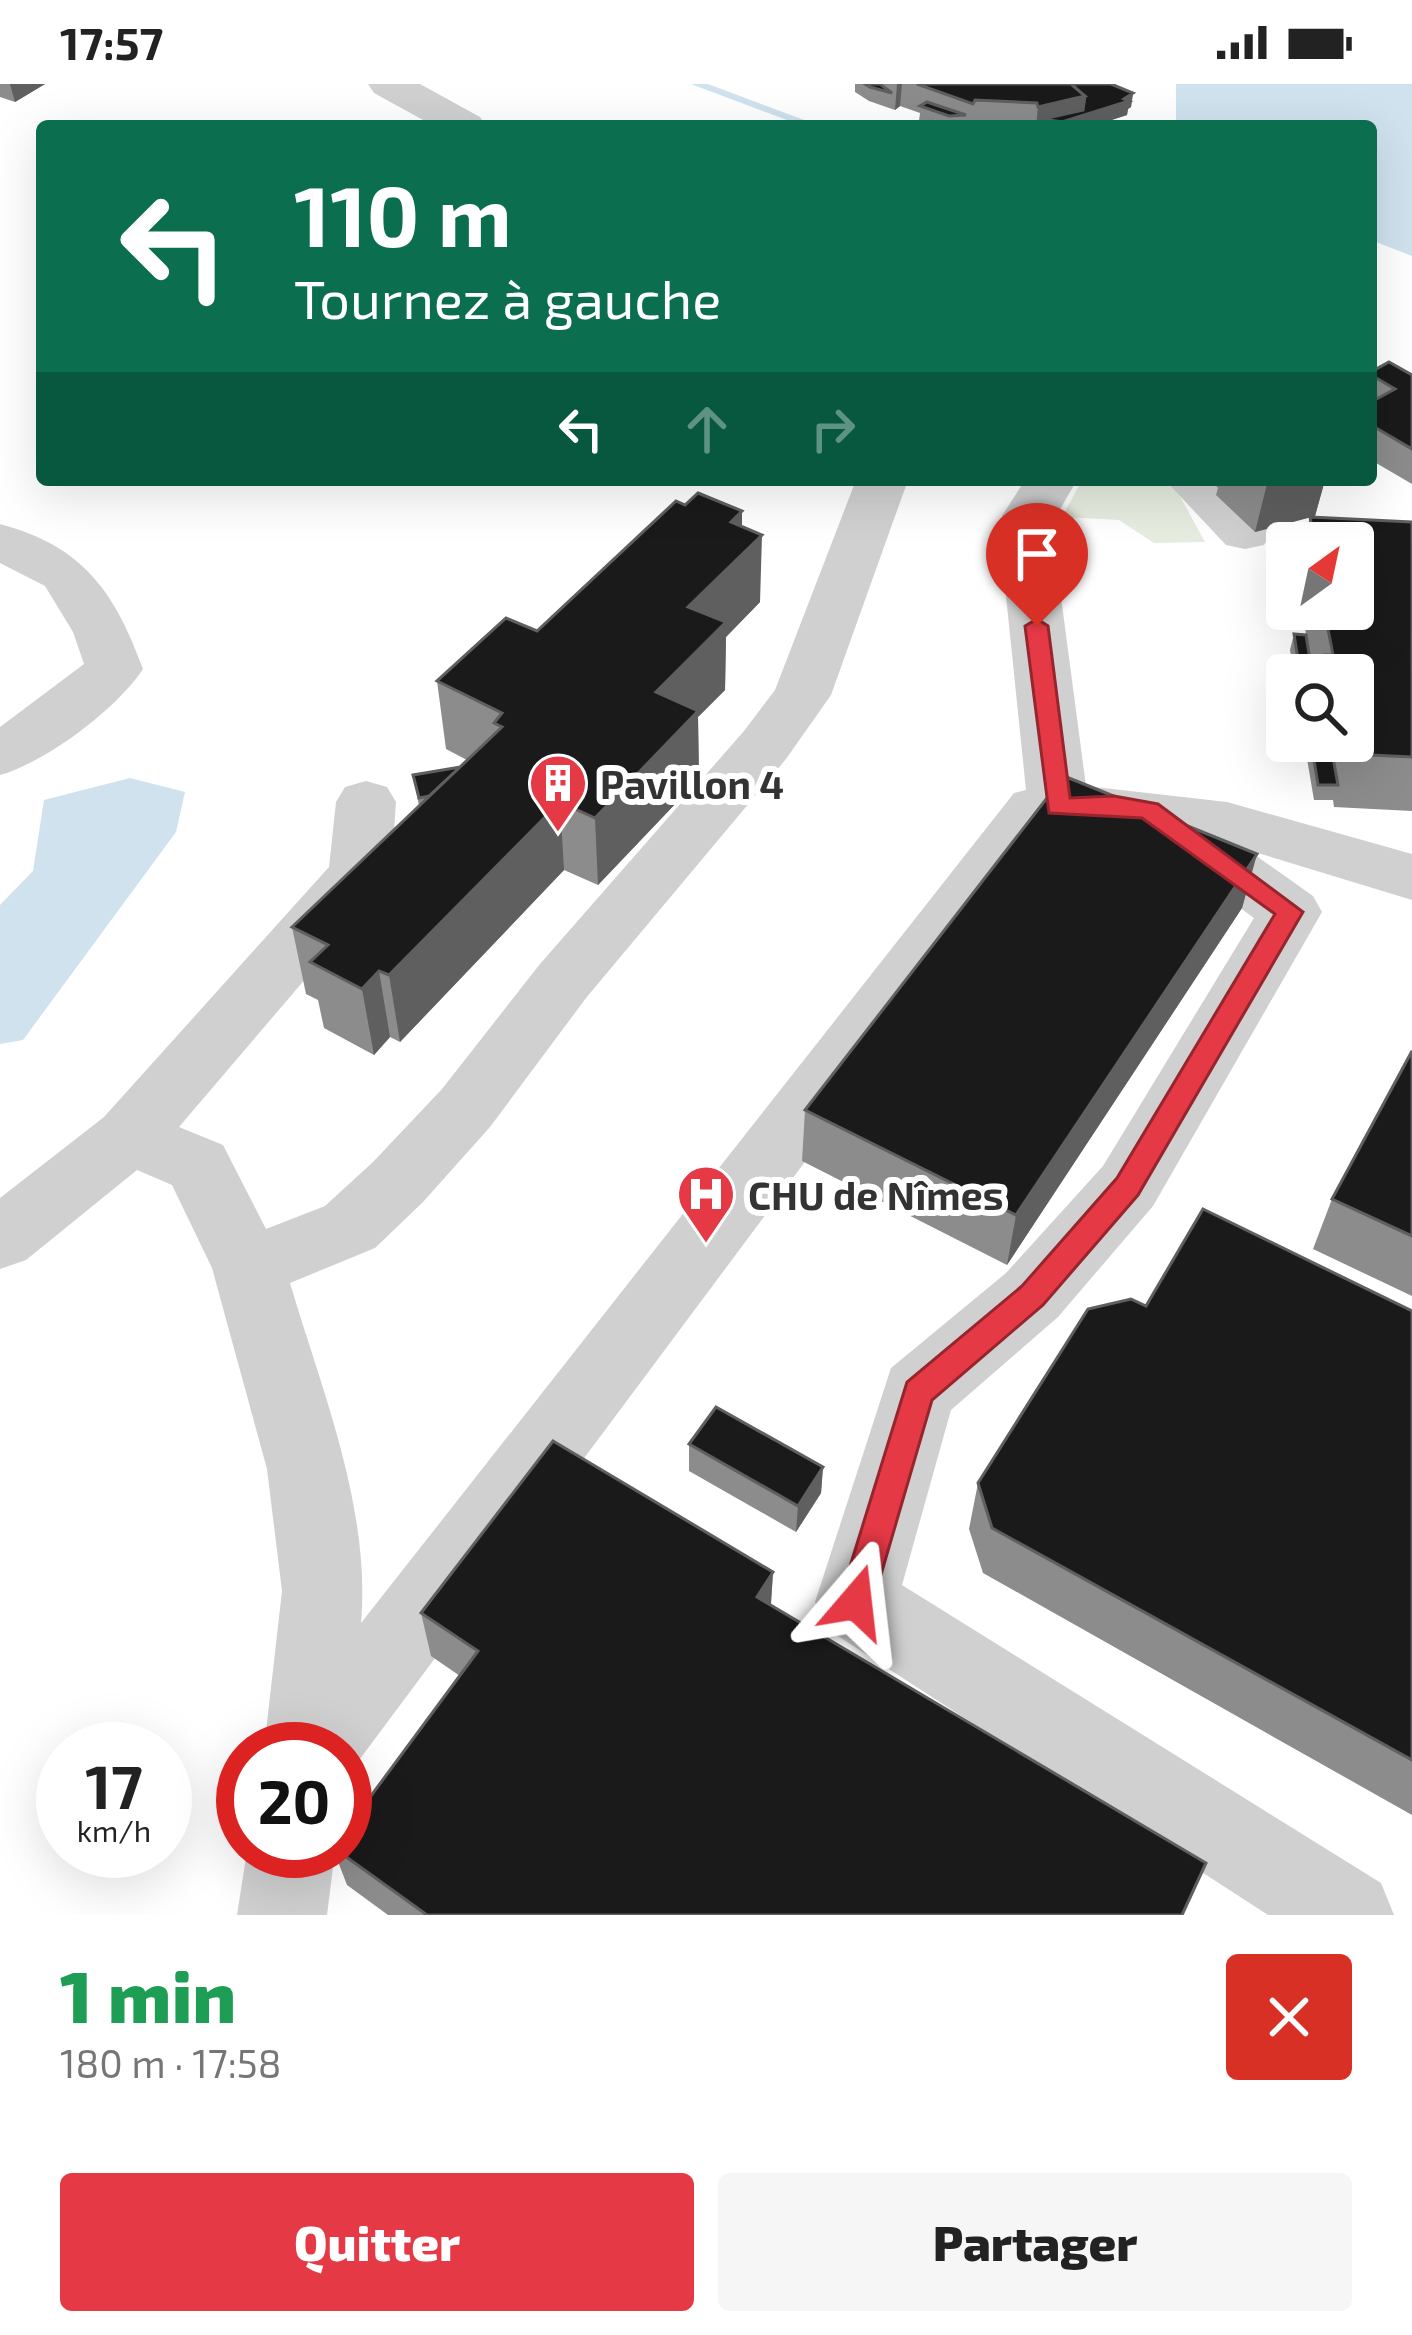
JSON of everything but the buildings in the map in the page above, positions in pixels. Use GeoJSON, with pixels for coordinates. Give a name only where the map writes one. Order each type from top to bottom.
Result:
{"type":"FeatureCollection","features":[{"type":"Feature","properties":{"kind":"lane"},"geometry":{"type":"LineString","coordinates":[[389,84],[454,120]]}},
{"type":"Feature","properties":{"kind":"lane"},"geometry":{"type":"LineString","coordinates":[[249,1268],[350,1227],[398,1182],[466,1108],[563,981],[765,746],[802,694],[880,486]]}},
{"type":"Feature","properties":{"kind":"lane"},"geometry":{"type":"LineString","coordinates":[[1047,486],[1029,516],[1030,567],[1058,807]]}},
{"type":"Feature","properties":{"kind":"lane"},"geometry":{"type":"LineString","coordinates":[[1198,486],[1245,533]]}},
{"type":"Feature","properties":{"kind":"lane"},"geometry":{"type":"LineString","coordinates":[[0,542],[65,574],[101,632],[114,669],[56,719],[0,755]]}},
{"type":"Feature","properties":{"kind":"lane"},"geometry":{"type":"LineString","coordinates":[[0,1239],[129,1137],[360,873],[366,802]]}},
{"type":"Feature","properties":{"kind":"lane"},"geometry":{"type":"LineString","coordinates":[[337,1722],[1036,808],[1114,805],[1149,810],[1339,851],[1412,877]]}},
{"type":"Feature","properties":{"kind":"lane"},"geometry":{"type":"LineString","coordinates":[[1149,810],[1290,912],[1128,1186],[1033,1295],[918,1392],[856,1602],[1349,1915]]}},
{"type":"Feature","properties":{"kind":"lane"},"geometry":{"type":"LineString","coordinates":[[129,1137],[198,1165],[249,1268],[306,1469],[322,1591],[310,1722]]}},
{"type":"Feature","properties":{"kind":"lane"},"geometry":{"type":"LineString","coordinates":[[282,1915],[287,1878]]}},
{"type":"Feature","properties":{"kind":"shaded area"},"geometry":{"type":"Polygon","coordinates":[[[1079,486],[1174,486],[1205,542],[1154,543],[1119,520],[1062,517],[1079,486]]]}},
{"type":"Feature","properties":{"kind":"water"},"geometry":{"type":"Polygon","coordinates":[[[1176,84],[1412,84],[1412,256],[1377,242],[1377,120],[1176,120],[1176,84]]]}},
{"type":"Feature","properties":{"kind":"water"},"geometry":{"type":"Polygon","coordinates":[[[130,778],[185,792],[176,832],[23,1040],[0,1044],[0,905],[33,871],[44,800],[130,778]]]}},
{"type":"Feature","properties":{"kind":"waterway"},"geometry":{"type":"LineString","coordinates":[[697,84],[797,120]]}},
{"type":"Feature","properties":{"kind":"place","name":"Pavillon 4"},"geometry":{"type":"Point","coordinates":[558,834]}},
{"type":"Feature","properties":{"kind":"place","name":"CHU de Nîmes"},"geometry":{"type":"Point","coordinates":[706,1245]}},
{"type":"Feature","properties":{"kind":"route"},"geometry":{"type":"LineString","coordinates":[[856,1602],[918,1392],[1033,1295],[1128,1186],[1290,912],[1149,810],[1114,805],[1058,807],[1037,626]]}}]}
